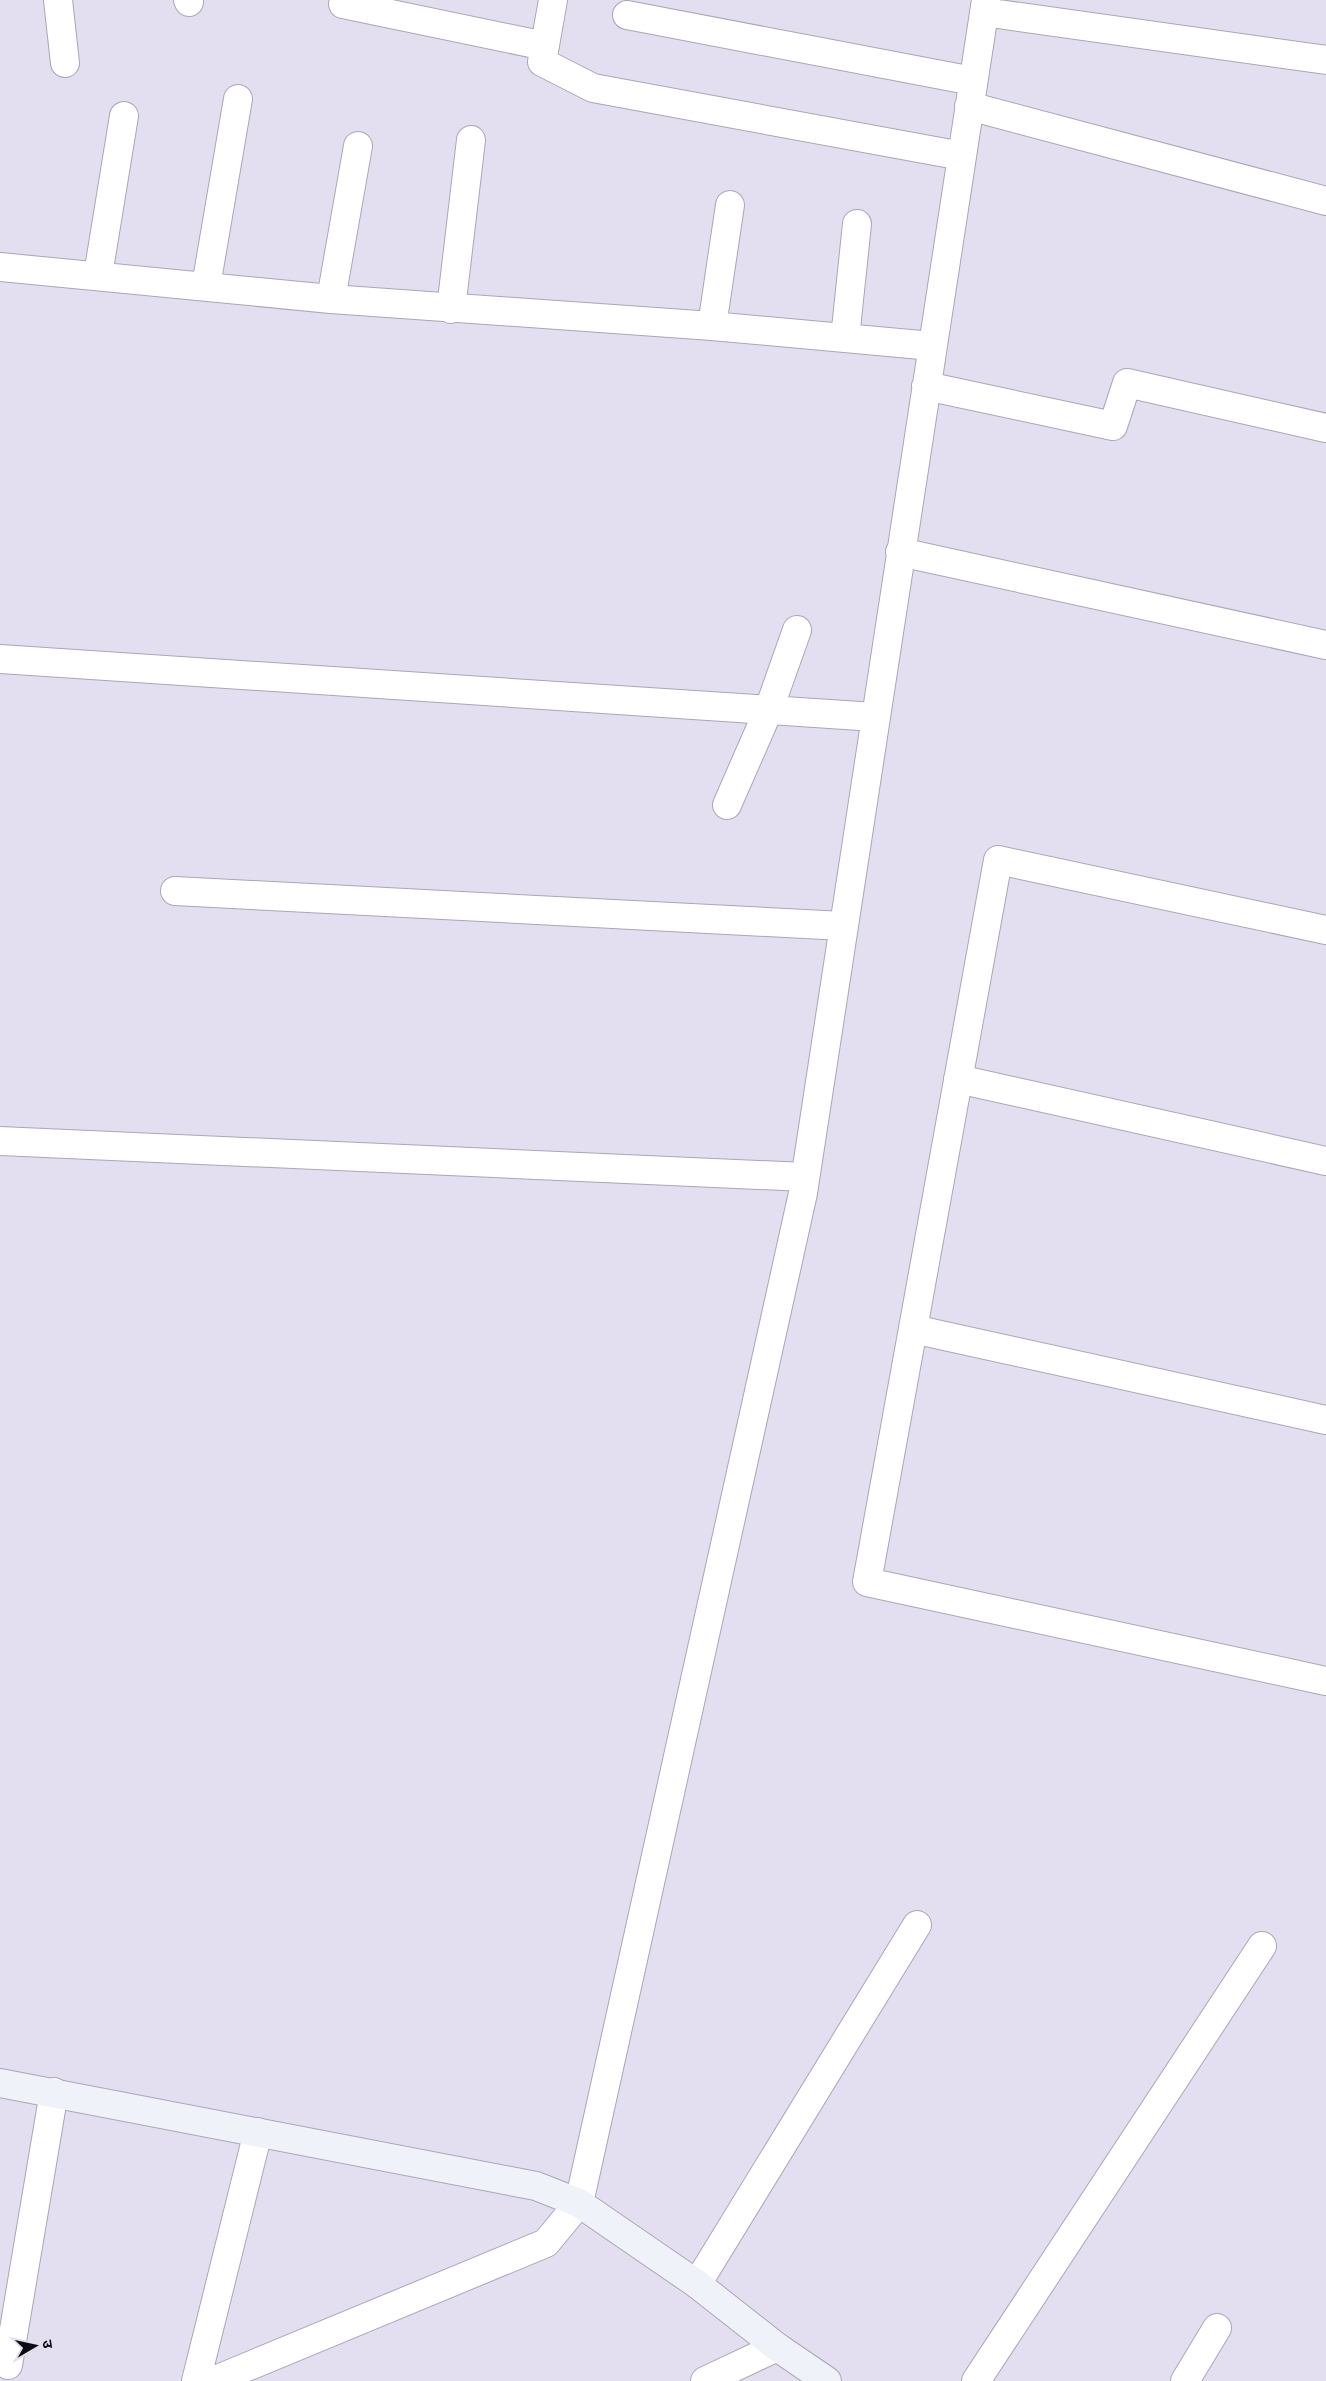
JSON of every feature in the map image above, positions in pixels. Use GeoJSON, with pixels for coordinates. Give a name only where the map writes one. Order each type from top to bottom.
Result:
{"type":"FeatureCollection","features":[{"type":"Feature","properties":{"kind":"main road"},"geometry":{"type":"LineString","coordinates":[[0,2083],[536,2186],[579,2203],[697,2284],[777,2347],[828,2381]]}},
{"type":"Feature","properties":{"kind":"street"},"geometry":{"type":"LineString","coordinates":[[58,0],[65,63]]}},
{"type":"Feature","properties":{"kind":"street"},"geometry":{"type":"LineString","coordinates":[[553,0],[542,62],[592,88],[962,156]]}},
{"type":"Feature","properties":{"kind":"street"},"geometry":{"type":"LineString","coordinates":[[343,4],[545,46]]}},
{"type":"Feature","properties":{"kind":"street"},"geometry":{"type":"LineString","coordinates":[[213,2381],[546,2243],[579,2203],[805,1177],[962,156],[981,4],[1326,60]]}},
{"type":"Feature","properties":{"kind":"street"},"geometry":{"type":"LineString","coordinates":[[627,15],[971,94],[1326,201]]}},
{"type":"Feature","properties":{"kind":"street"},"geometry":{"type":"LineString","coordinates":[[206,286],[238,99]]}},
{"type":"Feature","properties":{"kind":"street"},"geometry":{"type":"LineString","coordinates":[[98,275],[124,116]]}},
{"type":"Feature","properties":{"kind":"street"},"geometry":{"type":"LineString","coordinates":[[451,309],[472,140]]}},
{"type":"Feature","properties":{"kind":"street"},"geometry":{"type":"LineString","coordinates":[[331,299],[358,146]]}},
{"type":"Feature","properties":{"kind":"street"},"geometry":{"type":"LineString","coordinates":[[712,326],[730,205]]}},
{"type":"Feature","properties":{"kind":"street"},"geometry":{"type":"LineString","coordinates":[[845,338],[857,224]]}},
{"type":"Feature","properties":{"kind":"street"},"geometry":{"type":"LineString","coordinates":[[0,267],[331,299],[712,326],[932,346]]}},
{"type":"Feature","properties":{"kind":"street"},"geometry":{"type":"LineString","coordinates":[[926,386],[1113,426],[1127,382],[1326,428]]}},
{"type":"Feature","properties":{"kind":"street"},"geometry":{"type":"LineString","coordinates":[[900,552],[1326,645]]}},
{"type":"Feature","properties":{"kind":"street"},"geometry":{"type":"LineString","coordinates":[[727,805],[770,709],[797,630]]}},
{"type":"Feature","properties":{"kind":"street"},"geometry":{"type":"LineString","coordinates":[[0,658],[875,717]]}},
{"type":"Feature","properties":{"kind":"street"},"geometry":{"type":"LineString","coordinates":[[1326,930],[998,860],[867,1582],[1326,1681]]}},
{"type":"Feature","properties":{"kind":"street"},"geometry":{"type":"LineString","coordinates":[[175,890],[843,926]]}},
{"type":"Feature","properties":{"kind":"street"},"geometry":{"type":"LineString","coordinates":[[958,1079],[1326,1161]]}},
{"type":"Feature","properties":{"kind":"street"},"geometry":{"type":"LineString","coordinates":[[0,1141],[805,1177]]}},
{"type":"Feature","properties":{"kind":"street"},"geometry":{"type":"LineString","coordinates":[[913,1328],[1326,1420]]}},
{"type":"Feature","properties":{"kind":"street"},"geometry":{"type":"LineString","coordinates":[[697,2284],[917,1925]]}},
{"type":"Feature","properties":{"kind":"street"},"geometry":{"type":"LineString","coordinates":[[976,2381],[1262,1946]]}},
{"type":"Feature","properties":{"kind":"street"},"geometry":{"type":"LineString","coordinates":[[8,2365],[54,2092]]}},
{"type":"Feature","properties":{"kind":"street"},"geometry":{"type":"LineString","coordinates":[[196,2381],[258,2132]]}},
{"type":"Feature","properties":{"kind":"street"},"geometry":{"type":"LineString","coordinates":[[1185,2381],[1218,2328]]}},
{"type":"Feature","properties":{"kind":"street"},"geometry":{"type":"LineString","coordinates":[[705,2381],[777,2347]]}}]}
